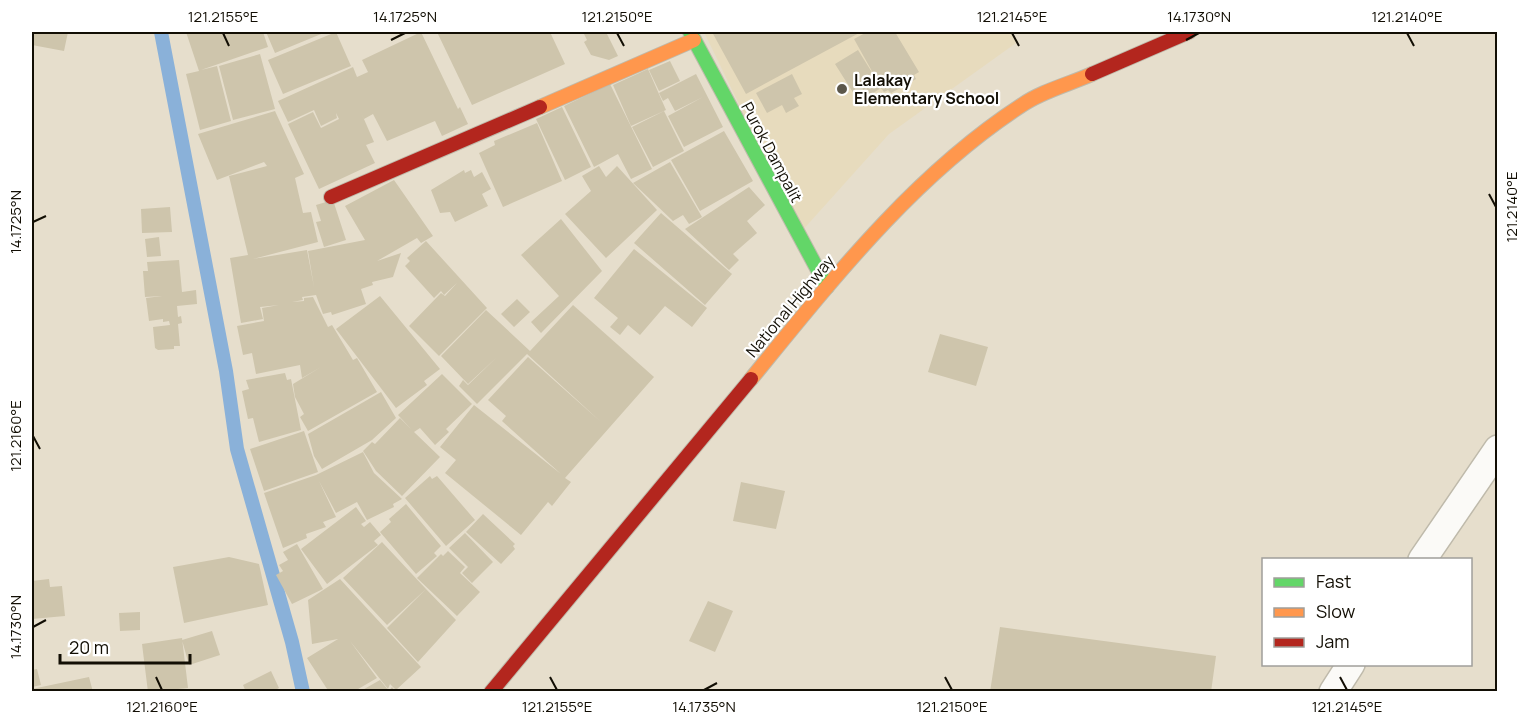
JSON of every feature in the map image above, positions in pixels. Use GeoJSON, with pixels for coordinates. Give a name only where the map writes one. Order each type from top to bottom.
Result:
{"type":"FeatureCollection","features":[{"type":"Feature","properties":{"kind":"main road","name":"National Highway"},"geometry":{"type":"LineString","coordinates":[[491,692],[826,287],[909,199],[952,159],[1023,104],[1189,32]]}},
{"type":"Feature","properties":{"kind":"main road","name":"Purok Dampalit"},"geometry":{"type":"LineString","coordinates":[[692,36],[826,287]]}},
{"type":"Feature","properties":{"kind":"main road"},"geometry":{"type":"LineString","coordinates":[[331,197],[692,36]]}},
{"type":"Feature","properties":{"kind":"lane"},"geometry":{"type":"LineString","coordinates":[[1423,558],[1497,449]]}},
{"type":"Feature","properties":{"kind":"lane"},"geometry":{"type":"LineString","coordinates":[[1333,692],[1350,666]]}},
{"type":"Feature","properties":{"kind":"shaded area","name":"Lalakay Elementary School"},"geometry":{"type":"Polygon","coordinates":[[[704,32],[1011,32],[1016,43],[889,134],[801,232],[704,32]]]}},
{"type":"Feature","properties":{"kind":"building"},"geometry":{"type":"Polygon","coordinates":[[[32,32],[68,32],[64,51],[32,45],[32,32]]]}},
{"type":"Feature","properties":{"kind":"building"},"geometry":{"type":"Polygon","coordinates":[[[186,32],[263,32],[268,47],[201,70],[217,66],[231,121],[200,130],[186,74],[199,71],[186,32]]]}},
{"type":"Feature","properties":{"kind":"building"},"geometry":{"type":"Polygon","coordinates":[[[266,32],[326,32],[275,53],[266,32]]]}},
{"type":"Feature","properties":{"kind":"building"},"geometry":{"type":"Polygon","coordinates":[[[336,32],[351,66],[283,94],[268,60],[336,32]]]}},
{"type":"Feature","properties":{"kind":"building"},"geometry":{"type":"Polygon","coordinates":[[[421,32],[458,109],[460,107],[468,124],[442,136],[435,121],[387,141],[373,114],[364,119],[360,110],[374,142],[366,145],[375,163],[319,189],[288,124],[313,112],[321,128],[339,119],[336,113],[337,118],[321,126],[314,110],[288,122],[278,101],[353,67],[357,77],[368,72],[362,60],[421,32]]]}},
{"type":"Feature","properties":{"kind":"building"},"geometry":{"type":"Polygon","coordinates":[[[437,32],[550,32],[565,64],[472,105],[437,32]]]}},
{"type":"Feature","properties":{"kind":"building"},"geometry":{"type":"Polygon","coordinates":[[[583,32],[606,32],[618,56],[609,60],[591,55],[584,42],[587,40],[583,32]]]}},
{"type":"Feature","properties":{"kind":"building"},"geometry":{"type":"Polygon","coordinates":[[[712,32],[861,32],[746,94],[712,32]]]}},
{"type":"Feature","properties":{"kind":"building"},"geometry":{"type":"Polygon","coordinates":[[[867,32],[895,32],[919,72],[914,75],[916,79],[891,93],[888,90],[884,92],[881,88],[859,102],[835,64],[858,50],[878,82],[854,39],[867,32]]]}},
{"type":"Feature","properties":{"kind":"building"},"geometry":{"type":"Polygon","coordinates":[[[260,54],[275,109],[233,120],[219,66],[260,54]]]}},
{"type":"Feature","properties":{"kind":"building"},"geometry":{"type":"Polygon","coordinates":[[[670,61],[680,81],[659,91],[649,70],[670,61]]]}},
{"type":"Feature","properties":{"kind":"building"},"geometry":{"type":"Polygon","coordinates":[[[648,69],[666,110],[631,126],[613,85],[648,69]]]}},
{"type":"Feature","properties":{"kind":"building"},"geometry":{"type":"Polygon","coordinates":[[[696,74],[723,127],[684,147],[668,116],[703,97],[675,111],[668,98],[663,101],[659,93],[696,74]]]}},
{"type":"Feature","properties":{"kind":"building"},"geometry":{"type":"Polygon","coordinates":[[[792,74],[802,94],[794,98],[799,106],[786,113],[782,105],[767,113],[756,93],[792,74]]]}},
{"type":"Feature","properties":{"kind":"building"},"geometry":{"type":"Polygon","coordinates":[[[610,84],[652,169],[631,179],[618,154],[594,167],[564,106],[610,84]]]}},
{"type":"Feature","properties":{"kind":"building"},"geometry":{"type":"Polygon","coordinates":[[[562,107],[591,167],[565,180],[536,119],[562,107]]]}},
{"type":"Feature","properties":{"kind":"building"},"geometry":{"type":"Polygon","coordinates":[[[275,111],[304,174],[295,178],[303,213],[311,212],[318,242],[253,259],[307,250],[314,287],[308,251],[365,240],[345,206],[394,180],[433,236],[421,243],[417,238],[377,261],[401,253],[393,277],[372,282],[373,285],[361,289],[366,304],[332,315],[331,312],[323,314],[316,295],[302,297],[303,300],[292,302],[304,301],[304,298],[313,297],[328,327],[332,325],[353,360],[357,358],[377,392],[308,431],[300,417],[304,414],[295,397],[293,384],[321,367],[302,378],[300,365],[256,374],[252,353],[243,355],[237,326],[264,321],[262,308],[279,305],[260,307],[263,319],[241,323],[230,258],[248,255],[229,176],[267,166],[264,162],[217,180],[198,134],[275,111]]]}},
{"type":"Feature","properties":{"kind":"building"},"geometry":{"type":"Polygon","coordinates":[[[664,111],[684,151],[653,167],[632,127],[664,111]]]}},
{"type":"Feature","properties":{"kind":"building"},"geometry":{"type":"Polygon","coordinates":[[[537,123],[562,181],[503,207],[479,153],[495,145],[494,141],[537,123]]]}},
{"type":"Feature","properties":{"kind":"building"},"geometry":{"type":"Polygon","coordinates":[[[724,131],[753,181],[700,211],[671,160],[724,131]]]}},
{"type":"Feature","properties":{"kind":"building"},"geometry":{"type":"Polygon","coordinates":[[[670,162],[702,217],[689,224],[683,215],[673,221],[633,183],[670,162]]]}},
{"type":"Feature","properties":{"kind":"building"},"geometry":{"type":"Polygon","coordinates":[[[599,166],[606,177],[617,166],[657,210],[606,258],[565,214],[591,191],[582,176],[599,166]]]}},
{"type":"Feature","properties":{"kind":"building"},"geometry":{"type":"Polygon","coordinates":[[[464,170],[465,173],[471,170],[474,177],[482,172],[491,189],[482,194],[488,206],[455,222],[450,212],[440,213],[431,190],[464,170]]]}},
{"type":"Feature","properties":{"kind":"building"},"geometry":{"type":"Polygon","coordinates":[[[749,187],[765,205],[747,221],[757,233],[733,254],[739,260],[729,270],[685,229],[749,187]]]}},
{"type":"Feature","properties":{"kind":"building"},"geometry":{"type":"Polygon","coordinates":[[[333,200],[346,240],[324,247],[316,222],[321,221],[316,205],[333,200]]]}},
{"type":"Feature","properties":{"kind":"building"},"geometry":{"type":"Polygon","coordinates":[[[170,207],[172,232],[142,233],[141,209],[170,207]]]}},
{"type":"Feature","properties":{"kind":"building"},"geometry":{"type":"Polygon","coordinates":[[[661,213],[732,274],[705,305],[634,243],[661,213]]]}},
{"type":"Feature","properties":{"kind":"building"},"geometry":{"type":"Polygon","coordinates":[[[561,219],[602,271],[541,333],[531,322],[559,296],[521,255],[561,219]]]}},
{"type":"Feature","properties":{"kind":"building"},"geometry":{"type":"Polygon","coordinates":[[[159,237],[161,256],[147,257],[145,239],[159,237]]]}},
{"type":"Feature","properties":{"kind":"building"},"geometry":{"type":"Polygon","coordinates":[[[426,241],[487,308],[439,356],[409,326],[441,293],[445,296],[457,283],[444,295],[441,291],[434,298],[405,266],[410,261],[407,258],[426,241]]]}},
{"type":"Feature","properties":{"kind":"building"},"geometry":{"type":"Polygon","coordinates":[[[634,249],[707,308],[692,327],[665,306],[640,335],[628,325],[620,335],[610,327],[618,318],[594,298],[634,249]]]}},
{"type":"Feature","properties":{"kind":"building"},"geometry":{"type":"Polygon","coordinates":[[[179,260],[182,292],[196,290],[197,304],[177,306],[178,317],[181,316],[182,323],[178,324],[180,346],[174,346],[174,349],[158,350],[155,348],[153,327],[170,325],[169,321],[163,322],[163,319],[149,321],[146,298],[162,296],[145,297],[143,271],[148,271],[147,262],[179,260]]]}},
{"type":"Feature","properties":{"kind":"building"},"geometry":{"type":"Polygon","coordinates":[[[380,296],[440,369],[424,381],[427,385],[396,408],[336,329],[380,296]]]}},
{"type":"Feature","properties":{"kind":"building"},"geometry":{"type":"Polygon","coordinates":[[[517,299],[530,312],[514,327],[501,314],[517,299]]]}},
{"type":"Feature","properties":{"kind":"building"},"geometry":{"type":"Polygon","coordinates":[[[573,305],[654,377],[565,478],[571,482],[552,506],[548,502],[521,535],[445,473],[456,460],[440,447],[474,405],[561,474],[502,421],[506,416],[488,400],[528,357],[601,422],[527,354],[477,404],[459,386],[463,380],[468,385],[497,357],[468,384],[441,356],[486,310],[530,351],[573,305]]]}},
{"type":"Feature","properties":{"kind":"building"},"geometry":{"type":"Polygon","coordinates":[[[940,334],[988,347],[976,386],[928,372],[940,334]]]}},
{"type":"Feature","properties":{"kind":"building"},"geometry":{"type":"Polygon","coordinates":[[[285,373],[287,380],[291,379],[301,430],[259,442],[253,418],[248,419],[242,391],[249,389],[246,380],[285,373]]]}},
{"type":"Feature","properties":{"kind":"building"},"geometry":{"type":"Polygon","coordinates":[[[442,374],[472,404],[446,429],[449,432],[435,445],[420,428],[414,432],[440,457],[402,496],[376,471],[363,451],[372,442],[375,444],[400,418],[411,429],[398,415],[442,374]]]}},
{"type":"Feature","properties":{"kind":"building"},"geometry":{"type":"Polygon","coordinates":[[[381,392],[396,418],[372,440],[322,469],[314,456],[308,434],[381,392]]]}},
{"type":"Feature","properties":{"kind":"building"},"geometry":{"type":"Polygon","coordinates":[[[304,431],[318,472],[264,491],[250,449],[304,431]]]}},
{"type":"Feature","properties":{"kind":"building"},"geometry":{"type":"Polygon","coordinates":[[[363,452],[374,473],[402,499],[393,504],[394,507],[367,520],[357,502],[336,513],[319,481],[336,517],[323,522],[326,527],[306,534],[307,538],[283,548],[264,493],[316,475],[363,452]]]}},
{"type":"Feature","properties":{"kind":"building"},"geometry":{"type":"Polygon","coordinates":[[[430,476],[432,479],[437,476],[475,520],[446,546],[405,498],[430,476]]]}},
{"type":"Feature","properties":{"kind":"building"},"geometry":{"type":"Polygon","coordinates":[[[741,482],[785,491],[776,529],[733,521],[741,482]]]}},
{"type":"Feature","properties":{"kind":"building"},"geometry":{"type":"Polygon","coordinates":[[[406,504],[441,546],[434,553],[437,556],[416,574],[380,532],[391,522],[389,519],[406,504]]]}},
{"type":"Feature","properties":{"kind":"building"},"geometry":{"type":"Polygon","coordinates":[[[356,507],[366,521],[361,524],[364,527],[370,522],[381,535],[374,541],[378,545],[327,584],[301,549],[356,507]]]}},
{"type":"Feature","properties":{"kind":"building"},"geometry":{"type":"Polygon","coordinates":[[[483,514],[515,544],[513,546],[515,549],[501,564],[466,532],[483,514]]]}},
{"type":"Feature","properties":{"kind":"building"},"geometry":{"type":"Polygon","coordinates":[[[465,533],[493,562],[472,583],[462,573],[468,567],[449,548],[465,533]]]}},
{"type":"Feature","properties":{"kind":"building"},"geometry":{"type":"Polygon","coordinates":[[[382,542],[426,589],[387,625],[343,578],[382,542]]]}},
{"type":"Feature","properties":{"kind":"building"},"geometry":{"type":"Polygon","coordinates":[[[297,544],[323,589],[292,604],[276,575],[283,571],[279,565],[288,560],[283,552],[297,544]]]}},
{"type":"Feature","properties":{"kind":"building"},"geometry":{"type":"Polygon","coordinates":[[[448,551],[465,567],[460,573],[480,592],[457,616],[417,578],[441,554],[443,556],[448,551]]]}},
{"type":"Feature","properties":{"kind":"building"},"geometry":{"type":"Polygon","coordinates":[[[229,557],[259,564],[268,605],[184,623],[173,567],[229,557]]]}},
{"type":"Feature","properties":{"kind":"building"},"geometry":{"type":"Polygon","coordinates":[[[49,579],[50,587],[62,586],[65,616],[32,619],[32,581],[49,579]]]}},
{"type":"Feature","properties":{"kind":"building"},"geometry":{"type":"Polygon","coordinates":[[[340,579],[421,667],[396,690],[390,684],[388,689],[350,641],[377,678],[353,692],[329,692],[307,658],[338,639],[312,644],[308,600],[340,579]]]}},
{"type":"Feature","properties":{"kind":"building"},"geometry":{"type":"Polygon","coordinates":[[[426,589],[456,620],[418,662],[387,628],[426,589]]]}},
{"type":"Feature","properties":{"kind":"building"},"geometry":{"type":"Polygon","coordinates":[[[708,601],[733,611],[715,652],[689,641],[708,601]]]}},
{"type":"Feature","properties":{"kind":"building"},"geometry":{"type":"Polygon","coordinates":[[[140,612],[140,630],[120,631],[119,613],[140,612]]]}},
{"type":"Feature","properties":{"kind":"building"},"geometry":{"type":"Polygon","coordinates":[[[1000,627],[1216,656],[1211,692],[990,692],[1000,627]]]}},
{"type":"Feature","properties":{"kind":"building"},"geometry":{"type":"Polygon","coordinates":[[[212,631],[220,655],[189,665],[182,640],[212,631]]]}},
{"type":"Feature","properties":{"kind":"building"},"geometry":{"type":"Polygon","coordinates":[[[182,638],[188,688],[148,692],[142,644],[182,638]]]}},
{"type":"Feature","properties":{"kind":"building"},"geometry":{"type":"Polygon","coordinates":[[[37,669],[41,685],[32,687],[32,670],[37,669]]]}},
{"type":"Feature","properties":{"kind":"building"},"geometry":{"type":"Polygon","coordinates":[[[271,671],[279,688],[272,692],[246,692],[243,685],[271,671]]]}},
{"type":"Feature","properties":{"kind":"building"},"geometry":{"type":"Polygon","coordinates":[[[89,677],[93,692],[32,692],[32,689],[89,677]]]}},
{"type":"Feature","properties":{"kind":"building"},"geometry":{"type":"Polygon","coordinates":[[[380,680],[389,691],[392,687],[396,692],[359,692],[380,680]]]}},
{"type":"Feature","properties":{"kind":"waterway"},"geometry":{"type":"LineString","coordinates":[[161,32],[226,371],[237,449],[292,642],[303,692]]}},
{"type":"Feature","properties":{"kind":"traffic: fast"},"geometry":{"type":"LineString","coordinates":[[690,32],[827,287]]}},
{"type":"Feature","properties":{"kind":"traffic: slow"},"geometry":{"type":"LineString","coordinates":[[540,107],[694,40]]}},
{"type":"Feature","properties":{"kind":"traffic: slow"},"geometry":{"type":"LineString","coordinates":[[751,379],[876,231],[945,163],[1030,100],[1092,74]]}},
{"type":"Feature","properties":{"kind":"traffic: jam"},"geometry":{"type":"LineString","coordinates":[[1092,74],[1189,32]]}},
{"type":"Feature","properties":{"kind":"traffic: jam"},"geometry":{"type":"LineString","coordinates":[[331,197],[540,107]]}},
{"type":"Feature","properties":{"kind":"traffic: jam"},"geometry":{"type":"LineString","coordinates":[[491,692],[751,379]]}},
{"type":"Feature","properties":{"kind":"place","name":"Lalakay Elementary School"},"geometry":{"type":"Point","coordinates":[842,89]}}]}
